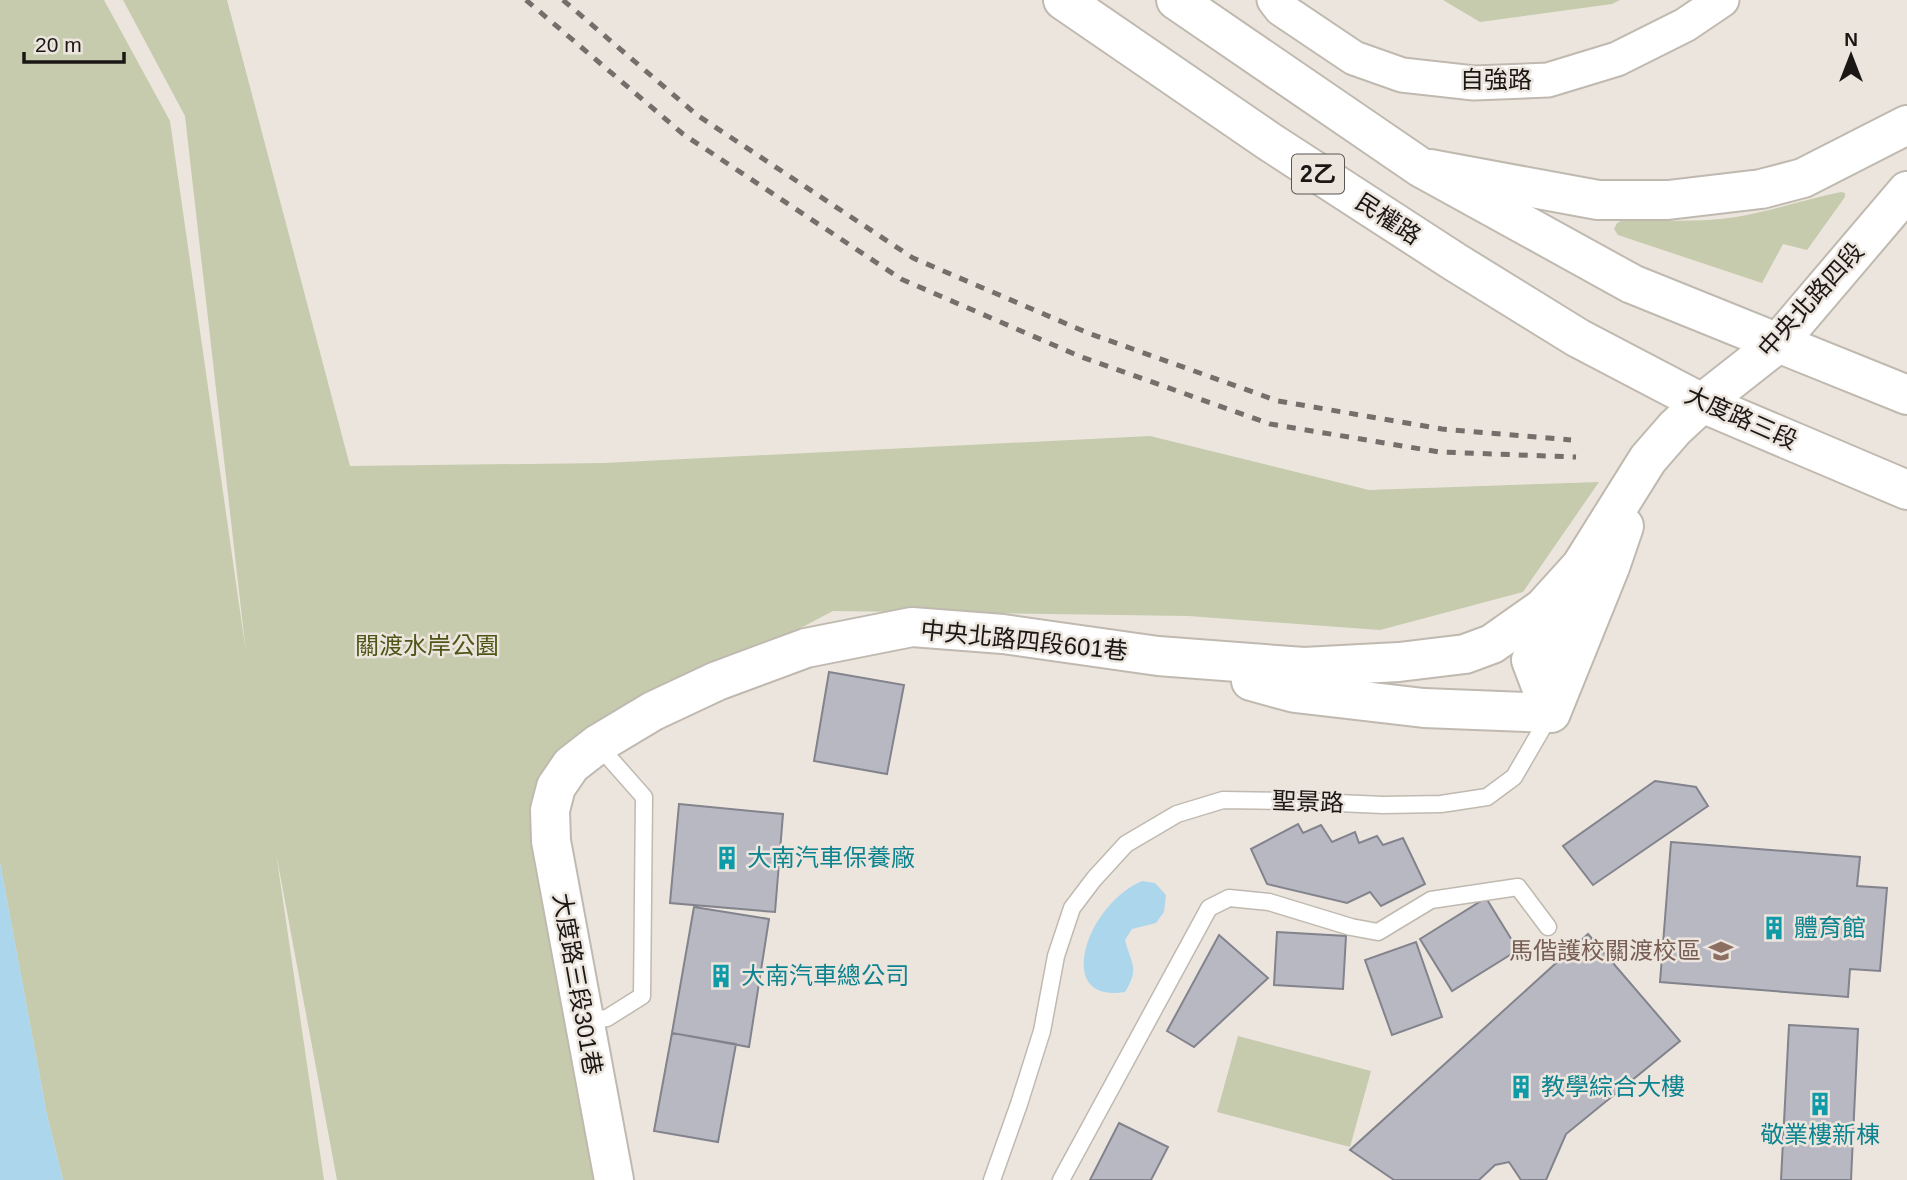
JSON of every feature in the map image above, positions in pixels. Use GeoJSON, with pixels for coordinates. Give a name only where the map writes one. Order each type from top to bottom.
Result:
{"type":"FeatureCollection","features":[{"type":"Feature","properties":{"kind":"street","name":"民權路"},"geometry":{"type":"LineString","coordinates":[[1063,0],[1270,142],[1578,338]]}},
{"type":"Feature","properties":{"kind":"street","name":"2乙"},"geometry":{"type":"LineString","coordinates":[[1176,0],[1420,167],[1632,284],[1907,395]]}},
{"type":"Feature","properties":{"kind":"street","name":"自強路"},"geometry":{"type":"LineString","coordinates":[[1273,0],[1281,9],[1354,58],[1402,75],[1474,83],[1548,80],[1617,59],[1685,26],[1722,0]]}},
{"type":"Feature","properties":{"kind":"street"},"geometry":{"type":"LineString","coordinates":[[1420,167],[1598,201],[1668,201],[1761,189],[1803,178],[1907,125]]}},
{"type":"Feature","properties":{"kind":"street","name":"中央北路四段"},"geometry":{"type":"LineString","coordinates":[[1648,459],[1702,403],[1777,344],[1907,191]]}},
{"type":"Feature","properties":{"kind":"street","name":"大度路三段"},"geometry":{"type":"LineString","coordinates":[[1578,338],[1702,403],[1907,490]]}},
{"type":"Feature","properties":{"kind":"street","name":"中央北路四段601巷"},"geometry":{"type":"LineString","coordinates":[[556,788],[571,765],[598,744],[653,710],[718,681],[806,649],[912,627],[1003,634],[1158,656],[1304,667],[1399,662],[1465,654],[1492,644],[1543,607],[1581,566],[1648,459]]}},
{"type":"Feature","properties":{"kind":"street","name":"聖景路"},"geometry":{"type":"LineString","coordinates":[[1551,713],[1610,567],[1648,459]]}},
{"type":"Feature","properties":{"kind":"street"},"geometry":{"type":"LineString","coordinates":[[1551,713],[1531,660],[1581,566]]}},
{"type":"Feature","properties":{"kind":"street","name":"中央北路四段601巷"},"geometry":{"type":"LineString","coordinates":[[1158,656],[1295,693],[1424,708],[1551,713]]}},
{"type":"Feature","properties":{"kind":"street","name":"大度路三段301巷"},"geometry":{"type":"LineString","coordinates":[[556,788],[550,810],[551,841],[614,1180]]}},
{"type":"Feature","properties":{"kind":"lane","name":"聖景路"},"geometry":{"type":"LineString","coordinates":[[992,1180],[1020,1104],[1042,1031],[1056,956],[1072,908],[1126,844],[1177,814],[1223,800],[1383,805],[1441,804],[1487,797],[1514,777],[1551,713]]}},
{"type":"Feature","properties":{"kind":"lane"},"geometry":{"type":"LineString","coordinates":[[584,1021],[607,1018],[642,996],[644,797],[598,744]]}},
{"type":"Feature","properties":{"kind":"lane"},"geometry":{"type":"LineString","coordinates":[[1062,1180],[1209,908],[1229,898],[1269,902],[1351,927],[1378,932],[1431,900],[1518,887],[1548,927]]}},
{"type":"Feature","properties":{"kind":"green space","name":"關渡水岸公園"},"geometry":{"type":"Polygon","coordinates":[[[0,0],[104,0],[170,121],[246,653],[185,116],[123,0],[227,0],[350,466],[604,463],[1150,436],[1369,490],[1599,482],[1523,592],[1380,630],[1188,616],[833,611],[581,743],[540,793],[615,1180],[337,1180],[276,853],[324,1180],[63,1180],[47,1115],[0,863],[0,0]]]}},
{"type":"Feature","properties":{"kind":"green space"},"geometry":{"type":"Polygon","coordinates":[[[1443,0],[1620,0],[1612,4],[1480,22],[1443,0]]]}},
{"type":"Feature","properties":{"kind":"green space"},"geometry":{"type":"Polygon","coordinates":[[[1845,193],[1845,197],[1807,250],[1783,244],[1762,283],[1618,235],[1614,229],[1617,223],[1623,220],[1694,221],[1736,217],[1845,193]]]}},
{"type":"Feature","properties":{"kind":"green space"},"geometry":{"type":"Polygon","coordinates":[[[1238,1036],[1371,1071],[1350,1147],[1217,1112],[1238,1036]]]}},
{"type":"Feature","properties":{"kind":"water"},"geometry":{"type":"Polygon","coordinates":[[[0,863],[47,1115],[63,1180],[0,1180],[0,863]]]}},
{"type":"Feature","properties":{"kind":"water"},"geometry":{"type":"Polygon","coordinates":[[[1142,881],[1155,883],[1166,895],[1164,912],[1156,923],[1132,929],[1125,940],[1133,971],[1125,992],[1106,992],[1094,988],[1087,979],[1084,967],[1089,938],[1112,902],[1142,881]]]}},
{"type":"Feature","properties":{"kind":"building"},"geometry":{"type":"Polygon","coordinates":[[[829,672],[904,685],[887,774],[814,761],[829,672]]]}},
{"type":"Feature","properties":{"kind":"building"},"geometry":{"type":"Polygon","coordinates":[[[1655,781],[1696,787],[1708,806],[1593,885],[1563,846],[1655,781]]]}},
{"type":"Feature","properties":{"kind":"building","name":"大南汽車保養廠"},"geometry":{"type":"Polygon","coordinates":[[[679,804],[783,814],[775,912],[670,903],[679,804]]]}},
{"type":"Feature","properties":{"kind":"building"},"geometry":{"type":"Polygon","coordinates":[[[1298,824],[1303,833],[1321,825],[1332,842],[1355,832],[1359,843],[1377,836],[1383,845],[1403,838],[1425,884],[1381,906],[1370,892],[1347,903],[1267,884],[1251,849],[1298,824]]]}},
{"type":"Feature","properties":{"kind":"building","name":"體育館"},"geometry":{"type":"Polygon","coordinates":[[[1671,842],[1860,857],[1857,886],[1887,888],[1880,971],[1850,969],[1848,997],[1660,982],[1671,842]]]}},
{"type":"Feature","properties":{"kind":"building"},"geometry":{"type":"Polygon","coordinates":[[[1486,898],[1518,950],[1452,991],[1420,939],[1486,898]]]}},
{"type":"Feature","properties":{"kind":"building","name":"大南汽車總公司"},"geometry":{"type":"Polygon","coordinates":[[[694,907],[769,919],[749,1047],[672,1033],[694,907]]]}},
{"type":"Feature","properties":{"kind":"building"},"geometry":{"type":"Polygon","coordinates":[[[1277,932],[1346,936],[1343,989],[1274,985],[1277,932]]]}},
{"type":"Feature","properties":{"kind":"building","name":"教學綜合大樓"},"geometry":{"type":"Polygon","coordinates":[[[1588,934],[1680,1041],[1566,1134],[1546,1180],[1521,1180],[1509,1162],[1495,1165],[1479,1180],[1394,1180],[1350,1150],[1588,934]]]}},
{"type":"Feature","properties":{"kind":"building"},"geometry":{"type":"Polygon","coordinates":[[[1219,935],[1268,978],[1194,1047],[1167,1031],[1219,935]]]}},
{"type":"Feature","properties":{"kind":"building"},"geometry":{"type":"Polygon","coordinates":[[[1416,942],[1442,1017],[1392,1035],[1365,960],[1416,942]]]}},
{"type":"Feature","properties":{"kind":"building","name":"敬業樓新棟"},"geometry":{"type":"Polygon","coordinates":[[[1789,1025],[1858,1029],[1851,1180],[1781,1180],[1789,1025]]]}},
{"type":"Feature","properties":{"kind":"building"},"geometry":{"type":"Polygon","coordinates":[[[672,1033],[736,1044],[718,1142],[654,1131],[672,1033]]]}},
{"type":"Feature","properties":{"kind":"building"},"geometry":{"type":"Polygon","coordinates":[[[1119,1123],[1168,1147],[1151,1180],[1090,1180],[1119,1123]]]}},
{"type":"Feature","properties":{"kind":"railway"},"geometry":{"type":"LineString","coordinates":[[526,0],[683,134],[901,279],[1079,356],[1270,424],[1439,452],[1576,457]]}},
{"type":"Feature","properties":{"kind":"railway"},"geometry":{"type":"LineString","coordinates":[[563,0],[697,115],[913,258],[1088,333],[1278,401],[1442,429],[1571,440]]}},
{"type":"Feature","properties":{"kind":"place","name":"大南汽車保養廠"},"geometry":{"type":"Point","coordinates":[727,858]}},
{"type":"Feature","properties":{"kind":"place","name":"體育館"},"geometry":{"type":"Point","coordinates":[1774,928]}},
{"type":"Feature","properties":{"kind":"place","name":"馬偕護校關渡校區"},"geometry":{"type":"Point","coordinates":[1721,951]}},
{"type":"Feature","properties":{"kind":"place","name":"大南汽車總公司"},"geometry":{"type":"Point","coordinates":[721,976]}},
{"type":"Feature","properties":{"kind":"place","name":"教學綜合大樓"},"geometry":{"type":"Point","coordinates":[1521,1087]}},
{"type":"Feature","properties":{"kind":"place","name":"敬業樓新棟"},"geometry":{"type":"Point","coordinates":[1820,1104]}}]}
